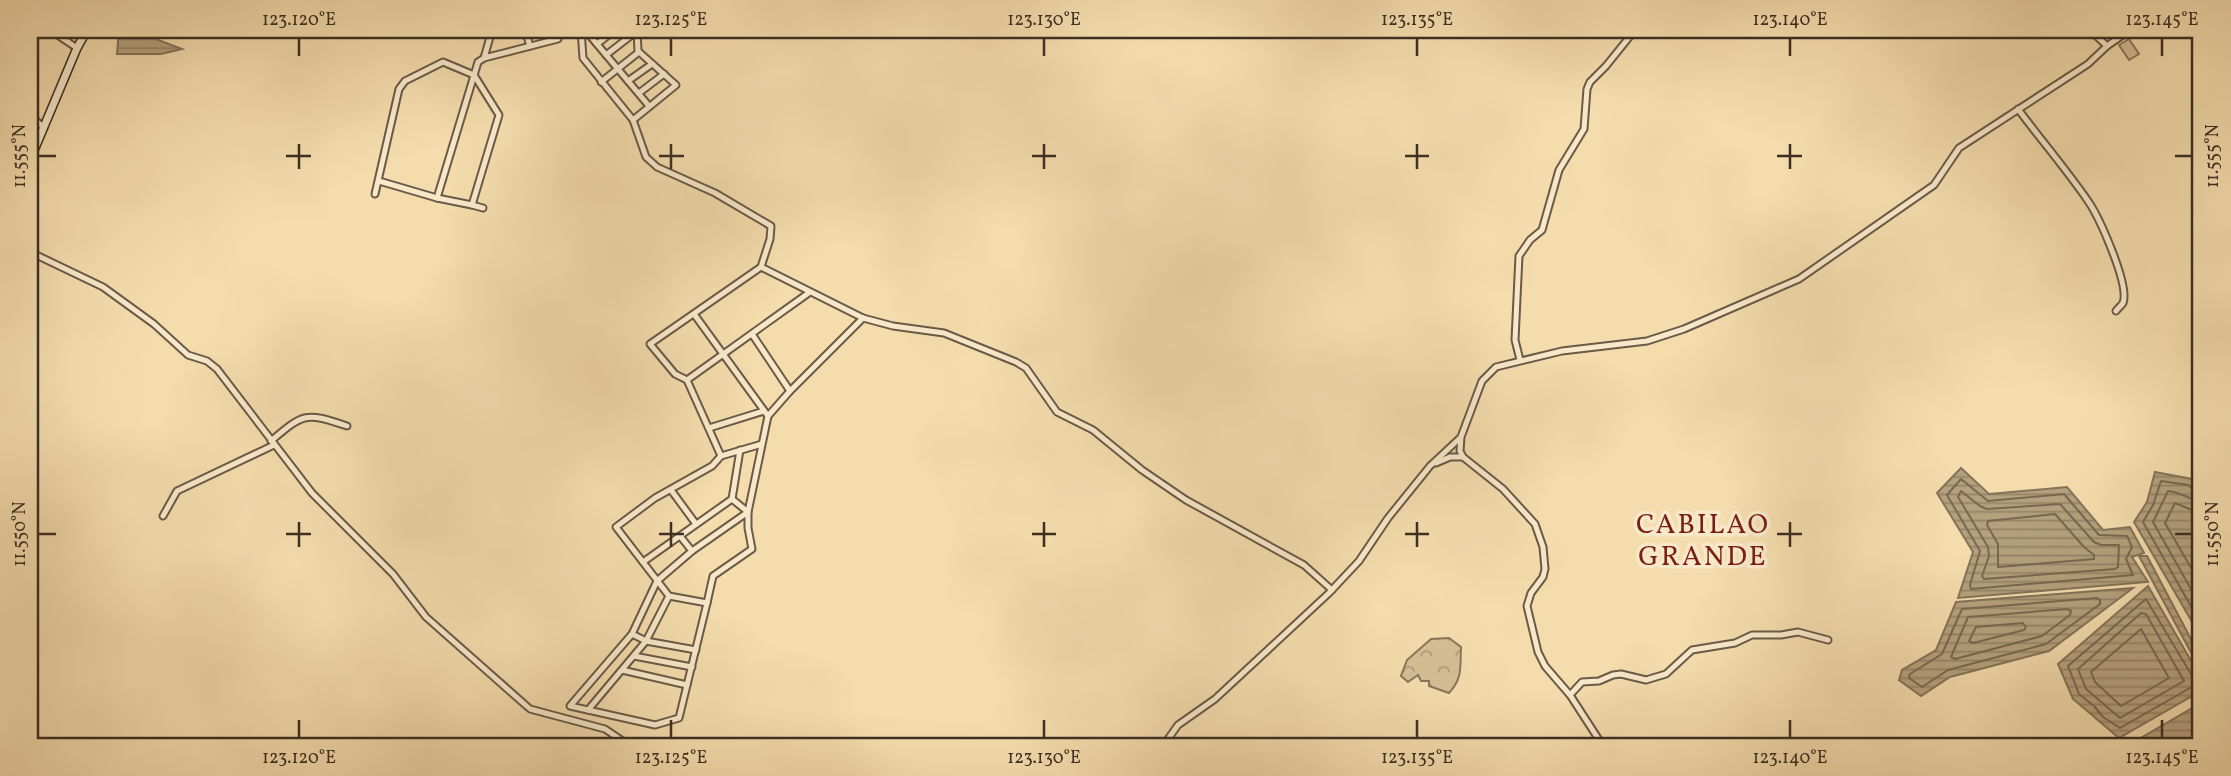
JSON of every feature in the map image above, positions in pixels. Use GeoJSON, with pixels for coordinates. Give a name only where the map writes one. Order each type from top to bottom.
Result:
{"type":"FeatureCollection","features":[{"type":"Feature","properties":{"kind":"main road"},"geometry":{"type":"LineString","coordinates":[[30,160],[87,30]]}},
{"type":"Feature","properties":{"kind":"street"},"geometry":{"type":"LineString","coordinates":[[50,30],[77,48]]}},
{"type":"Feature","properties":{"kind":"street"},"geometry":{"type":"LineString","coordinates":[[484,58],[490,37],[488,30]]}},
{"type":"Feature","properties":{"kind":"street"},"geometry":{"type":"LineString","coordinates":[[526,30],[530,46]]}},
{"type":"Feature","properties":{"kind":"street"},"geometry":{"type":"LineString","coordinates":[[581,30],[583,58],[633,120],[646,158],[657,167],[715,193],[771,226],[770,239],[761,267],[650,344],[675,374],[687,380],[721,456]]}},
{"type":"Feature","properties":{"kind":"street"},"geometry":{"type":"LineString","coordinates":[[588,30],[586,31],[649,106]]}},
{"type":"Feature","properties":{"kind":"street"},"geometry":{"type":"LineString","coordinates":[[597,44],[615,30]]}},
{"type":"Feature","properties":{"kind":"street"},"geometry":{"type":"LineString","coordinates":[[1520,360],[1515,340],[1520,256],[1530,240],[1542,230],[1559,170],[1584,129],[1590,82],[1635,30]]}},
{"type":"Feature","properties":{"kind":"street"},"geometry":{"type":"LineString","coordinates":[[2090,30],[2107,46]]}},
{"type":"Feature","properties":{"kind":"street"},"geometry":{"type":"LineString","coordinates":[[1603,746],[1570,695],[1545,666],[1538,652],[1528,612],[1528,600],[1545,569],[1539,533],[1529,516],[1503,489],[1463,457],[1460,450],[1461,437],[1487,374],[1496,367],[1520,360],[1586,347],[1647,341],[1792,283],[1934,185],[1959,148],[2088,64],[2130,30]]}},
{"type":"Feature","properties":{"kind":"street"},"geometry":{"type":"LineString","coordinates":[[633,120],[676,85],[639,51],[637,31]]}},
{"type":"Feature","properties":{"kind":"street"},"geometry":{"type":"LineString","coordinates":[[606,55],[637,31]]}},
{"type":"Feature","properties":{"kind":"street"},"geometry":{"type":"LineString","coordinates":[[437,198],[478,62],[484,58],[558,38]]}},
{"type":"Feature","properties":{"kind":"street"},"geometry":{"type":"LineString","coordinates":[[601,82],[639,51]]}},
{"type":"Feature","properties":{"kind":"street"},"geometry":{"type":"LineString","coordinates":[[375,194],[399,89],[405,81],[443,62],[474,75],[499,115],[472,205]]}},
{"type":"Feature","properties":{"kind":"street"},"geometry":{"type":"LineString","coordinates":[[628,81],[652,64]]}},
{"type":"Feature","properties":{"kind":"street"},"geometry":{"type":"LineString","coordinates":[[639,93],[664,74]]}},
{"type":"Feature","properties":{"kind":"street"},"geometry":{"type":"LineString","coordinates":[[2018,109],[2088,202],[2099,222],[2123,283],[2124,301],[2116,311]]}},
{"type":"Feature","properties":{"kind":"street"},"geometry":{"type":"LineString","coordinates":[[30,115],[44,128]]}},
{"type":"Feature","properties":{"kind":"street"},"geometry":{"type":"LineString","coordinates":[[379,181],[483,208]]}},
{"type":"Feature","properties":{"kind":"street"},"geometry":{"type":"LineString","coordinates":[[30,252],[103,287],[154,324],[188,355],[207,361],[217,369],[312,493],[393,574],[426,617],[530,709],[605,729],[629,746]]}},
{"type":"Feature","properties":{"kind":"street"},"geometry":{"type":"LineString","coordinates":[[761,267],[863,318],[893,326],[944,333],[1026,368],[1058,412],[1093,430],[1142,470],[1186,500],[1304,565],[1332,590]]}},
{"type":"Feature","properties":{"kind":"street"},"geometry":{"type":"LineString","coordinates":[[687,380],[810,292]]}},
{"type":"Feature","properties":{"kind":"street"},"geometry":{"type":"LineString","coordinates":[[570,706],[655,725],[679,718],[713,576],[751,549],[748,512],[766,413],[694,314]]}},
{"type":"Feature","properties":{"kind":"street"},"geometry":{"type":"LineString","coordinates":[[709,428],[766,413],[863,318]]}},
{"type":"Feature","properties":{"kind":"street"},"geometry":{"type":"LineString","coordinates":[[752,334],[790,390]]}},
{"type":"Feature","properties":{"kind":"street"},"geometry":{"type":"LineString","coordinates":[[163,516],[177,491],[273,443],[304,417],[311,416],[347,426]]}},
{"type":"Feature","properties":{"kind":"street"},"geometry":{"type":"LineString","coordinates":[[1163,746],[1178,725],[1215,699],[1332,590],[1359,561],[1388,518],[1430,466],[1461,437]]}},
{"type":"Feature","properties":{"kind":"street"},"geometry":{"type":"LineString","coordinates":[[707,603],[668,596],[616,527],[655,498],[712,466],[721,456],[762,444]]}},
{"type":"Feature","properties":{"kind":"street"},"geometry":{"type":"LineString","coordinates":[[643,562],[732,499],[740,450]]}},
{"type":"Feature","properties":{"kind":"street"},"geometry":{"type":"LineString","coordinates":[[1430,466],[1444,458],[1463,457]]}},
{"type":"Feature","properties":{"kind":"street"},"geometry":{"type":"LineString","coordinates":[[671,490],[695,524]]}},
{"type":"Feature","properties":{"kind":"street"},"geometry":{"type":"LineString","coordinates":[[732,499],[748,512]]}},
{"type":"Feature","properties":{"kind":"street"},"geometry":{"type":"LineString","coordinates":[[562,717],[632,634],[657,581],[692,551],[748,512]]}},
{"type":"Feature","properties":{"kind":"street"},"geometry":{"type":"LineString","coordinates":[[680,536],[692,551]]}},
{"type":"Feature","properties":{"kind":"street"},"geometry":{"type":"LineString","coordinates":[[588,710],[646,641],[668,596]]}},
{"type":"Feature","properties":{"kind":"street"},"geometry":{"type":"LineString","coordinates":[[1570,695],[1582,682],[1600,681],[1614,675],[1646,680],[1667,674],[1692,650],[1735,643],[1752,635],[1798,632],[1828,640]]}},
{"type":"Feature","properties":{"kind":"street"},"geometry":{"type":"LineString","coordinates":[[632,634],[646,641],[696,650]]}},
{"type":"Feature","properties":{"kind":"street"},"geometry":{"type":"LineString","coordinates":[[634,656],[692,667]]}},
{"type":"Feature","properties":{"kind":"street"},"geometry":{"type":"LineString","coordinates":[[622,670],[687,685]]}},
{"type":"Feature","properties":{"kind":"green space"},"geometry":{"type":"Polygon","coordinates":[[[2129,39],[2139,54],[2129,60],[2119,45],[2129,39]]]}},
{"type":"Feature","properties":{"kind":"green space"},"geometry":{"type":"Polygon","coordinates":[[[1449,638],[1461,647],[1459,677],[1449,693],[1429,686],[1429,681],[1421,681],[1418,675],[1408,682],[1401,676],[1407,660],[1431,639],[1449,638]]]}},
{"type":"Feature","properties":{"kind":"water"},"geometry":{"type":"Polygon","coordinates":[[[119,30],[148,36],[182,49],[161,54],[117,54],[119,30]]]}},
{"type":"Feature","properties":{"kind":"water"},"geometry":{"type":"Polygon","coordinates":[[[1961,468],[1989,494],[2067,487],[2103,530],[2130,527],[2144,553],[2132,557],[2148,582],[1958,598],[1973,552],[1937,493],[1961,468]]]}},
{"type":"Feature","properties":{"kind":"water"},"geometry":{"type":"Polygon","coordinates":[[[2155,472],[2192,479],[2201,487],[2201,614],[2191,620],[2134,522],[2147,502],[2155,472]]]}},
{"type":"Feature","properties":{"kind":"water"},"geometry":{"type":"Polygon","coordinates":[[[2139,556],[2147,556],[2201,658],[2201,671],[2139,556]]]}},
{"type":"Feature","properties":{"kind":"water"},"geometry":{"type":"Polygon","coordinates":[[[2148,586],[2201,678],[2201,691],[2119,738],[2073,699],[2058,664],[2148,586]]]}},
{"type":"Feature","properties":{"kind":"water"},"geometry":{"type":"Polygon","coordinates":[[[2133,588],[2049,651],[1950,677],[1921,696],[1899,680],[1902,670],[1936,650],[1956,602],[2133,588]]]}},
{"type":"Feature","properties":{"kind":"water"},"geometry":{"type":"Polygon","coordinates":[[[2201,703],[2201,746],[2127,746],[2201,703]]]}},
{"type":"Feature","properties":{"kind":"district","name":"CABILAO GRANDE"},"geometry":{"type":"Point","coordinates":[1703,539]}}]}
